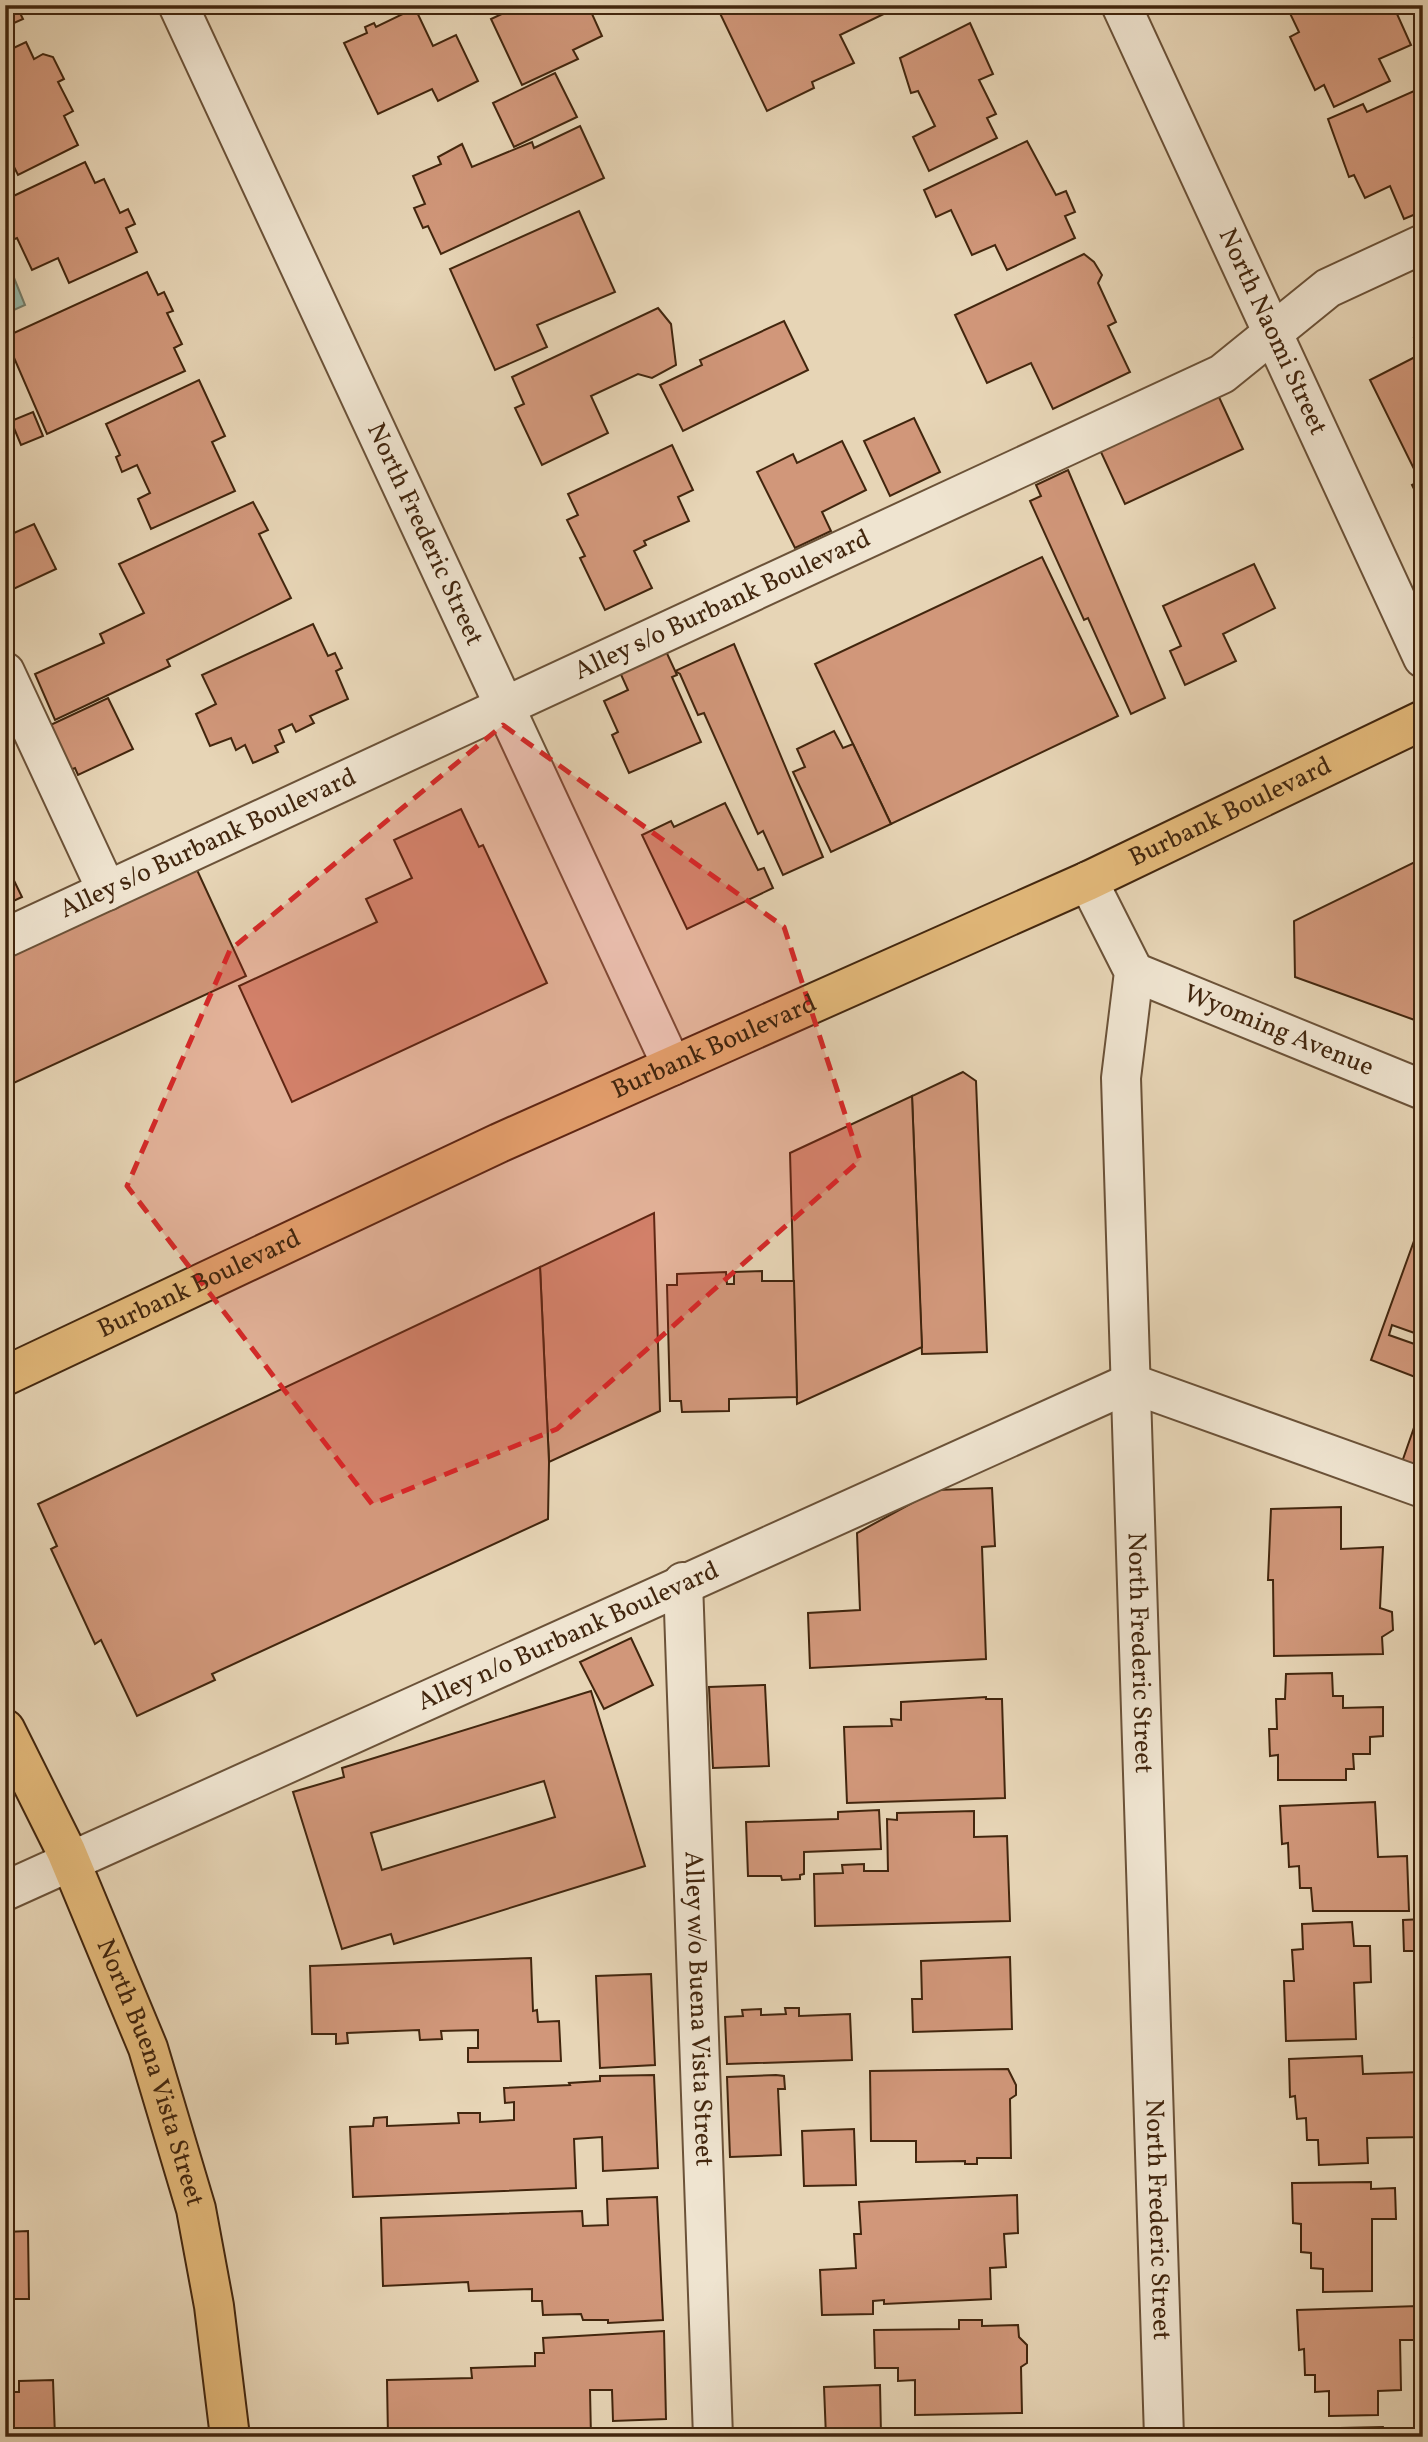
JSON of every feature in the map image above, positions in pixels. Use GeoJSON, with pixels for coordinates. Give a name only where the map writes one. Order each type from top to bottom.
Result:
{"type":"FeatureCollection","features":[{"type":"Feature","properties":{"kind":"main road","name":"Burbank Boulevard"},"geometry":{"type":"LineString","coordinates":[[5,1376],[499,1143],[1088,881],[1423,720]]}},
{"type":"Feature","properties":{"kind":"main road","name":"North Buena Vista Street"},"geometry":{"type":"LineString","coordinates":[[5,1728],[17,1782],[70,1859],[148,2048],[196,2208],[214,2306],[230,2437]]}},
{"type":"Feature","properties":{"kind":"street","name":"North Frederic Street"},"geometry":{"type":"LineString","coordinates":[[178,5],[672,1066]]}},
{"type":"Feature","properties":{"kind":"street","name":"North Naomi Street"},"geometry":{"type":"LineString","coordinates":[[1121,5],[1423,658]]}},
{"type":"Feature","properties":{"kind":"street","name":"Alley s/o Burbank Boulevard"},"geometry":{"type":"LineString","coordinates":[[5,938],[1222,374],[1328,288],[1423,244]]}},
{"type":"Feature","properties":{"kind":"street"},"geometry":{"type":"LineString","coordinates":[[5,672],[107,891]]}},
{"type":"Feature","properties":{"kind":"street"},"geometry":{"type":"LineString","coordinates":[[1088,881],[1134,972]]}},
{"type":"Feature","properties":{"kind":"street","name":"North Frederic Street"},"geometry":{"type":"LineString","coordinates":[[1134,972],[1121,1078],[1164,2437]]}},
{"type":"Feature","properties":{"kind":"street","name":"Wyoming Avenue"},"geometry":{"type":"LineString","coordinates":[[1134,972],[1423,1090]]}},
{"type":"Feature","properties":{"kind":"street"},"geometry":{"type":"LineString","coordinates":[[1130,1383],[1423,1488]]}},
{"type":"Feature","properties":{"kind":"street","name":"Alley n/o Burbank Boulevard"},"geometry":{"type":"LineString","coordinates":[[5,1891],[70,1859],[683,1582],[1130,1383]]}},
{"type":"Feature","properties":{"kind":"street","name":"Alley w/o Buena Vista Street"},"geometry":{"type":"LineString","coordinates":[[683,1582],[713,2437]]}},
{"type":"Feature","properties":{"kind":"highlighted area"},"geometry":{"type":"Polygon","coordinates":[[[503,725],[784,927],[860,1160],[557,1429],[372,1504],[127,1186],[230,950],[503,725]]]}},
{"type":"Feature","properties":{"kind":"shaded area"},"geometry":{"type":"Polygon","coordinates":[[[8,263],[25,305],[5,314],[5,264],[8,263]]]}},
{"type":"Feature","properties":{"kind":"building"},"geometry":{"type":"Polygon","coordinates":[[[5,5],[16,5],[23,19],[5,27],[5,5]]]}},
{"type":"Feature","properties":{"kind":"building"},"geometry":{"type":"Polygon","coordinates":[[[338,5],[355,5],[341,12],[338,5]]]}},
{"type":"Feature","properties":{"kind":"building"},"geometry":{"type":"Polygon","coordinates":[[[521,5],[588,5],[602,36],[573,50],[578,59],[522,85],[491,19],[521,5]]]}},
{"type":"Feature","properties":{"kind":"building"},"geometry":{"type":"Polygon","coordinates":[[[716,5],[887,5],[890,11],[840,35],[854,63],[812,82],[814,88],[767,111],[716,5]]]}},
{"type":"Feature","properties":{"kind":"building"},"geometry":{"type":"Polygon","coordinates":[[[1286,5],[1393,5],[1411,45],[1379,59],[1390,81],[1334,107],[1324,85],[1315,90],[1290,37],[1299,32],[1286,5]]]}},
{"type":"Feature","properties":{"kind":"building"},"geometry":{"type":"Polygon","coordinates":[[[415,8],[433,46],[456,35],[478,81],[438,101],[432,89],[378,114],[344,43],[367,33],[365,27],[374,23],[376,27],[415,8]]]}},
{"type":"Feature","properties":{"kind":"building"},"geometry":{"type":"Polygon","coordinates":[[[970,23],[993,74],[979,80],[996,114],[987,118],[997,138],[929,171],[913,137],[935,126],[918,91],[911,93],[900,58],[970,23]]]}},
{"type":"Feature","properties":{"kind":"building"},"geometry":{"type":"Polygon","coordinates":[[[26,42],[34,59],[43,54],[53,57],[64,79],[58,82],[73,111],[64,116],[78,145],[18,175],[5,149],[5,52],[26,42]]]}},
{"type":"Feature","properties":{"kind":"building"},"geometry":{"type":"Polygon","coordinates":[[[555,73],[577,117],[514,147],[493,103],[555,73]]]}},
{"type":"Feature","properties":{"kind":"building"},"geometry":{"type":"Polygon","coordinates":[[[1423,87],[1423,211],[1404,219],[1390,186],[1365,198],[1354,175],[1349,177],[1328,119],[1363,104],[1367,112],[1423,87]]]}},
{"type":"Feature","properties":{"kind":"building"},"geometry":{"type":"Polygon","coordinates":[[[580,126],[604,178],[441,254],[428,226],[423,228],[414,208],[425,204],[413,176],[441,164],[438,157],[462,144],[472,167],[532,142],[534,148],[580,126]]]}},
{"type":"Feature","properties":{"kind":"building"},"geometry":{"type":"Polygon","coordinates":[[[1027,141],[1056,195],[1066,191],[1075,212],[1065,216],[1075,238],[1007,270],[995,245],[972,255],[951,210],[936,217],[924,190],[1027,141]]]}},
{"type":"Feature","properties":{"kind":"building"},"geometry":{"type":"Polygon","coordinates":[[[85,162],[95,183],[104,179],[120,213],[128,209],[135,224],[126,228],[137,252],[69,283],[58,258],[32,270],[17,238],[5,243],[5,200],[85,162]]]}},
{"type":"Feature","properties":{"kind":"building"},"geometry":{"type":"Polygon","coordinates":[[[579,211],[615,292],[537,325],[547,347],[495,370],[450,269],[579,211]]]}},
{"type":"Feature","properties":{"kind":"building"},"geometry":{"type":"Polygon","coordinates":[[[1084,254],[1094,262],[1102,275],[1098,283],[1116,322],[1108,326],[1130,372],[1053,409],[1031,363],[987,383],[955,315],[1084,254]]]}},
{"type":"Feature","properties":{"kind":"building"},"geometry":{"type":"Polygon","coordinates":[[[147,272],[158,295],[164,292],[173,311],[167,313],[182,344],[174,348],[185,371],[47,434],[5,337],[147,272]]]}},
{"type":"Feature","properties":{"kind":"building"},"geometry":{"type":"Polygon","coordinates":[[[658,308],[671,324],[676,365],[652,378],[638,374],[591,396],[608,433],[542,465],[515,408],[524,404],[512,377],[658,308]]]}},
{"type":"Feature","properties":{"kind":"building"},"geometry":{"type":"Polygon","coordinates":[[[784,321],[808,370],[683,431],[660,385],[702,365],[700,360],[784,321]]]}},
{"type":"Feature","properties":{"kind":"building"},"geometry":{"type":"Polygon","coordinates":[[[1423,334],[1423,507],[1412,485],[1420,481],[1370,380],[1421,354],[1414,338],[1423,334]]]}},
{"type":"Feature","properties":{"kind":"building"},"geometry":{"type":"Polygon","coordinates":[[[199,380],[225,436],[212,442],[235,491],[151,529],[138,499],[150,493],[137,465],[122,472],[116,457],[120,455],[106,424],[199,380]]]}},
{"type":"Feature","properties":{"kind":"building"},"geometry":{"type":"Polygon","coordinates":[[[1218,395],[1243,449],[1125,504],[1100,450],[1218,395]]]}},
{"type":"Feature","properties":{"kind":"building"},"geometry":{"type":"Polygon","coordinates":[[[33,412],[43,436],[21,445],[11,421],[33,412]]]}},
{"type":"Feature","properties":{"kind":"building"},"geometry":{"type":"Polygon","coordinates":[[[914,418],[940,472],[890,496],[864,441],[914,418]]]}},
{"type":"Feature","properties":{"kind":"building"},"geometry":{"type":"Polygon","coordinates":[[[5,424],[13,440],[5,443],[5,424]]]}},
{"type":"Feature","properties":{"kind":"building"},"geometry":{"type":"Polygon","coordinates":[[[842,441],[866,490],[822,512],[831,531],[795,548],[757,472],[793,454],[797,463],[842,441]]]}},
{"type":"Feature","properties":{"kind":"building"},"geometry":{"type":"Polygon","coordinates":[[[672,445],[693,490],[678,497],[689,521],[644,541],[646,545],[634,551],[652,588],[605,610],[580,558],[585,556],[567,520],[578,515],[568,494],[672,445]]]}},
{"type":"Feature","properties":{"kind":"building"},"geometry":{"type":"Polygon","coordinates":[[[1068,470],[1165,698],[1131,714],[1088,618],[1084,620],[1030,501],[1041,496],[1036,485],[1068,470]]]}},
{"type":"Feature","properties":{"kind":"building"},"geometry":{"type":"Polygon","coordinates":[[[253,502],[268,530],[259,534],[291,598],[167,660],[170,666],[55,720],[35,674],[104,643],[100,634],[144,613],[119,564],[253,502]]]}},
{"type":"Feature","properties":{"kind":"building"},"geometry":{"type":"Polygon","coordinates":[[[34,524],[56,569],[7,592],[5,537],[34,524]]]}},
{"type":"Feature","properties":{"kind":"building"},"geometry":{"type":"Polygon","coordinates":[[[1042,557],[1118,716],[891,824],[815,664],[1042,557]]]}},
{"type":"Feature","properties":{"kind":"building"},"geometry":{"type":"Polygon","coordinates":[[[1254,564],[1275,608],[1223,634],[1236,661],[1185,685],[1170,651],[1181,646],[1163,606],[1254,564]]]}},
{"type":"Feature","properties":{"kind":"building"},"geometry":{"type":"Polygon","coordinates":[[[313,624],[328,656],[335,653],[342,668],[336,671],[348,699],[310,716],[314,723],[296,732],[292,724],[279,730],[284,742],[275,746],[278,752],[253,763],[245,745],[236,750],[231,738],[210,746],[196,714],[216,704],[202,675],[313,624]]]}},
{"type":"Feature","properties":{"kind":"building"},"geometry":{"type":"Polygon","coordinates":[[[734,644],[823,857],[783,875],[763,831],[758,834],[704,713],[698,715],[680,674],[675,671],[734,644]]]}},
{"type":"Feature","properties":{"kind":"building"},"geometry":{"type":"Polygon","coordinates":[[[664,647],[677,675],[672,677],[701,742],[629,773],[612,735],[618,732],[604,701],[628,690],[618,668],[664,647]]]}},
{"type":"Feature","properties":{"kind":"building"},"geometry":{"type":"Polygon","coordinates":[[[108,698],[133,749],[78,775],[75,768],[65,772],[44,728],[108,698]]]}},
{"type":"Feature","properties":{"kind":"building"},"geometry":{"type":"Polygon","coordinates":[[[834,731],[843,748],[853,744],[891,824],[831,852],[793,772],[805,767],[797,749],[834,731]]]}},
{"type":"Feature","properties":{"kind":"building"},"geometry":{"type":"Polygon","coordinates":[[[725,803],[758,870],[764,868],[773,888],[687,929],[642,835],[671,821],[674,827],[725,803]]]}},
{"type":"Feature","properties":{"kind":"building"},"geometry":{"type":"Polygon","coordinates":[[[461,809],[479,847],[483,845],[547,983],[292,1102],[239,986],[377,922],[366,899],[412,878],[394,840],[461,809]]]}},
{"type":"Feature","properties":{"kind":"building"},"geometry":{"type":"Polygon","coordinates":[[[1423,858],[1423,1023],[1295,977],[1294,921],[1423,858]]]}},
{"type":"Feature","properties":{"kind":"building"},"geometry":{"type":"Polygon","coordinates":[[[5,862],[22,897],[5,905],[5,862]]]}},
{"type":"Feature","properties":{"kind":"building"},"geometry":{"type":"Polygon","coordinates":[[[197,870],[246,976],[5,1087],[5,959],[197,870]]]}},
{"type":"Feature","properties":{"kind":"building"},"geometry":{"type":"Polygon","coordinates":[[[963,1072],[976,1081],[987,1352],[922,1354],[912,1096],[963,1072]]]}},
{"type":"Feature","properties":{"kind":"building"},"geometry":{"type":"Polygon","coordinates":[[[912,1096],[922,1347],[797,1404],[790,1153],[912,1096]]]}},
{"type":"Feature","properties":{"kind":"building"},"geometry":{"type":"Polygon","coordinates":[[[654,1213],[660,1411],[549,1462],[540,1267],[654,1213]]]}},
{"type":"Feature","properties":{"kind":"building"},"geometry":{"type":"Polygon","coordinates":[[[1423,1216],[1423,1336],[1392,1325],[1389,1335],[1423,1347],[1423,1380],[1371,1360],[1423,1216]]]}},
{"type":"Feature","properties":{"kind":"building"},"geometry":{"type":"Polygon","coordinates":[[[540,1267],[549,1462],[548,1519],[212,1674],[215,1680],[137,1716],[101,1640],[95,1644],[51,1549],[57,1546],[38,1504],[540,1267]]]}},
{"type":"Feature","properties":{"kind":"building"},"geometry":{"type":"Polygon","coordinates":[[[762,1271],[762,1281],[794,1281],[797,1397],[729,1399],[729,1411],[682,1412],[681,1401],[670,1401],[667,1285],[677,1285],[677,1274],[726,1272],[727,1284],[734,1284],[734,1272],[762,1271]]]}},
{"type":"Feature","properties":{"kind":"building"},"geometry":{"type":"Polygon","coordinates":[[[1417,1419],[1423,1421],[1423,1469],[1402,1462],[1417,1419]]]}},
{"type":"Feature","properties":{"kind":"building"},"geometry":{"type":"Polygon","coordinates":[[[992,1488],[995,1546],[982,1547],[986,1659],[810,1668],[808,1613],[860,1610],[857,1533],[936,1490],[992,1488]]]}},
{"type":"Feature","properties":{"kind":"building"},"geometry":{"type":"Polygon","coordinates":[[[1341,1507],[1341,1549],[1383,1547],[1380,1608],[1392,1612],[1393,1630],[1382,1637],[1383,1654],[1274,1656],[1273,1580],[1268,1580],[1271,1509],[1341,1507]]]}},
{"type":"Feature","properties":{"kind":"building"},"geometry":{"type":"Polygon","coordinates":[[[631,1638],[653,1685],[604,1709],[580,1662],[631,1638]]]}},
{"type":"Feature","properties":{"kind":"building"},"geometry":{"type":"Polygon","coordinates":[[[1332,1673],[1333,1696],[1343,1696],[1343,1708],[1383,1707],[1383,1736],[1370,1737],[1370,1754],[1353,1754],[1354,1769],[1346,1769],[1346,1780],[1278,1780],[1278,1755],[1270,1756],[1269,1729],[1277,1729],[1276,1699],[1285,1699],[1286,1674],[1332,1673]]]}},
{"type":"Feature","properties":{"kind":"building"},"geometry":{"type":"Polygon","coordinates":[[[765,1685],[769,1766],[713,1768],[709,1687],[765,1685]]]}},
{"type":"Feature","properties":{"kind":"building"},"geometry":{"type":"Polygon","coordinates":[[[591,1691],[645,1866],[394,1944],[391,1934],[342,1949],[293,1792],[344,1777],[342,1768],[591,1691]],[[544,1781],[371,1833],[382,1870],[555,1817],[544,1781]]]}},
{"type":"Feature","properties":{"kind":"building"},"geometry":{"type":"Polygon","coordinates":[[[986,1697],[1002,1699],[1005,1798],[847,1803],[844,1727],[892,1726],[891,1719],[901,1720],[901,1702],[986,1697]]]}},
{"type":"Feature","properties":{"kind":"building"},"geometry":{"type":"Polygon","coordinates":[[[1375,1802],[1378,1857],[1407,1856],[1409,1911],[1313,1911],[1311,1888],[1300,1888],[1299,1866],[1289,1867],[1288,1843],[1282,1844],[1280,1806],[1375,1802]]]}},
{"type":"Feature","properties":{"kind":"building"},"geometry":{"type":"Polygon","coordinates":[[[879,1810],[881,1849],[804,1852],[804,1874],[800,1875],[800,1879],[748,1876],[746,1822],[838,1819],[838,1812],[879,1810]]]}},
{"type":"Feature","properties":{"kind":"building"},"geometry":{"type":"Polygon","coordinates":[[[974,1811],[974,1837],[1007,1836],[1010,1921],[815,1926],[814,1874],[843,1873],[842,1865],[864,1864],[864,1871],[888,1871],[887,1819],[897,1820],[897,1813],[974,1811]]]}},
{"type":"Feature","properties":{"kind":"building"},"geometry":{"type":"Polygon","coordinates":[[[1423,1919],[1423,1951],[1404,1951],[1403,1920],[1423,1919]]]}},
{"type":"Feature","properties":{"kind":"building"},"geometry":{"type":"Polygon","coordinates":[[[1352,1922],[1354,1946],[1370,1946],[1371,1982],[1354,1983],[1356,2039],[1286,2041],[1284,1981],[1294,1981],[1292,1950],[1303,1949],[1302,1924],[1352,1922]]]}},
{"type":"Feature","properties":{"kind":"building"},"geometry":{"type":"Polygon","coordinates":[[[1010,1957],[1012,2029],[913,2032],[912,1999],[922,1999],[921,1961],[1010,1957]]]}},
{"type":"Feature","properties":{"kind":"building"},"geometry":{"type":"Polygon","coordinates":[[[531,1958],[533,2011],[537,2010],[538,2022],[559,2021],[561,2061],[468,2062],[468,2048],[478,2048],[478,2030],[441,2031],[442,2039],[420,2040],[419,2030],[347,2033],[348,2043],[336,2044],[336,2034],[312,2034],[310,1966],[531,1958]]]}},
{"type":"Feature","properties":{"kind":"building"},"geometry":{"type":"Polygon","coordinates":[[[651,1974],[655,2065],[600,2068],[596,1976],[651,1974]]]}},
{"type":"Feature","properties":{"kind":"building"},"geometry":{"type":"Polygon","coordinates":[[[785,2008],[799,2008],[799,2016],[850,2014],[852,2060],[727,2064],[725,2017],[743,2016],[742,2010],[761,2009],[761,2015],[786,2014],[785,2008]]]}},
{"type":"Feature","properties":{"kind":"building"},"geometry":{"type":"Polygon","coordinates":[[[1362,2056],[1363,2074],[1422,2072],[1423,2137],[1367,2138],[1368,2163],[1319,2165],[1318,2140],[1307,2140],[1306,2118],[1297,2119],[1295,2096],[1290,2097],[1289,2059],[1362,2056]]]}},
{"type":"Feature","properties":{"kind":"building"},"geometry":{"type":"Polygon","coordinates":[[[1008,2069],[1016,2085],[1016,2095],[1010,2099],[1011,2158],[977,2158],[977,2164],[965,2164],[965,2161],[916,2162],[916,2141],[871,2141],[870,2071],[1008,2069]]]}},
{"type":"Feature","properties":{"kind":"building"},"geometry":{"type":"Polygon","coordinates":[[[654,2075],[658,2168],[603,2171],[602,2137],[574,2139],[576,2188],[353,2197],[350,2127],[373,2126],[374,2118],[387,2117],[387,2126],[459,2123],[458,2113],[480,2113],[480,2122],[514,2120],[514,2102],[505,2103],[504,2088],[570,2085],[569,2083],[600,2081],[600,2076],[654,2075]]]}},
{"type":"Feature","properties":{"kind":"building"},"geometry":{"type":"Polygon","coordinates":[[[784,2076],[785,2089],[778,2089],[781,2155],[730,2157],[727,2077],[784,2076]]]}},
{"type":"Feature","properties":{"kind":"building"},"geometry":{"type":"Polygon","coordinates":[[[854,2129],[856,2185],[804,2186],[802,2131],[854,2129]]]}},
{"type":"Feature","properties":{"kind":"building"},"geometry":{"type":"Polygon","coordinates":[[[1371,2182],[1371,2189],[1395,2188],[1396,2219],[1372,2219],[1372,2291],[1323,2292],[1323,2269],[1311,2268],[1311,2253],[1301,2252],[1301,2224],[1293,2223],[1292,2183],[1371,2182]]]}},
{"type":"Feature","properties":{"kind":"building"},"geometry":{"type":"Polygon","coordinates":[[[1017,2195],[1018,2233],[1004,2234],[1006,2267],[990,2268],[991,2299],[884,2304],[884,2300],[873,2301],[873,2314],[822,2315],[820,2270],[856,2268],[854,2234],[861,2234],[859,2202],[1017,2195]]]}},
{"type":"Feature","properties":{"kind":"building"},"geometry":{"type":"Polygon","coordinates":[[[657,2197],[663,2320],[608,2323],[608,2320],[583,2320],[581,2314],[543,2315],[542,2301],[532,2301],[532,2289],[469,2291],[468,2282],[383,2286],[381,2218],[582,2211],[583,2226],[608,2225],[607,2199],[657,2197]]]}},
{"type":"Feature","properties":{"kind":"building"},"geometry":{"type":"Polygon","coordinates":[[[28,2231],[29,2299],[7,2299],[5,2308],[5,2232],[28,2231]]]}},
{"type":"Feature","properties":{"kind":"building"},"geometry":{"type":"Polygon","coordinates":[[[1418,2306],[1419,2340],[1400,2340],[1401,2390],[1378,2391],[1378,2415],[1329,2416],[1329,2391],[1315,2392],[1315,2375],[1305,2375],[1304,2349],[1299,2350],[1297,2310],[1418,2306]]]}},
{"type":"Feature","properties":{"kind":"building"},"geometry":{"type":"Polygon","coordinates":[[[959,2320],[982,2320],[982,2326],[1018,2325],[1019,2337],[1027,2345],[1027,2363],[1021,2367],[1022,2413],[915,2415],[915,2380],[898,2381],[898,2368],[875,2368],[874,2330],[959,2329],[959,2320]]]}},
{"type":"Feature","properties":{"kind":"building"},"geometry":{"type":"Polygon","coordinates":[[[664,2331],[666,2419],[613,2421],[612,2390],[590,2390],[591,2437],[388,2437],[387,2380],[472,2378],[471,2368],[535,2366],[535,2353],[544,2353],[543,2338],[664,2331]]]}},
{"type":"Feature","properties":{"kind":"building"},"geometry":{"type":"Polygon","coordinates":[[[53,2380],[55,2437],[5,2437],[5,2392],[19,2392],[19,2381],[53,2380]]]}},
{"type":"Feature","properties":{"kind":"building"},"geometry":{"type":"Polygon","coordinates":[[[880,2385],[881,2435],[826,2437],[824,2387],[880,2385]]]}},
{"type":"Feature","properties":{"kind":"building"},"geometry":{"type":"Polygon","coordinates":[[[1383,2427],[1384,2431],[1414,2430],[1415,2437],[1296,2437],[1296,2429],[1383,2427]]]}}]}
